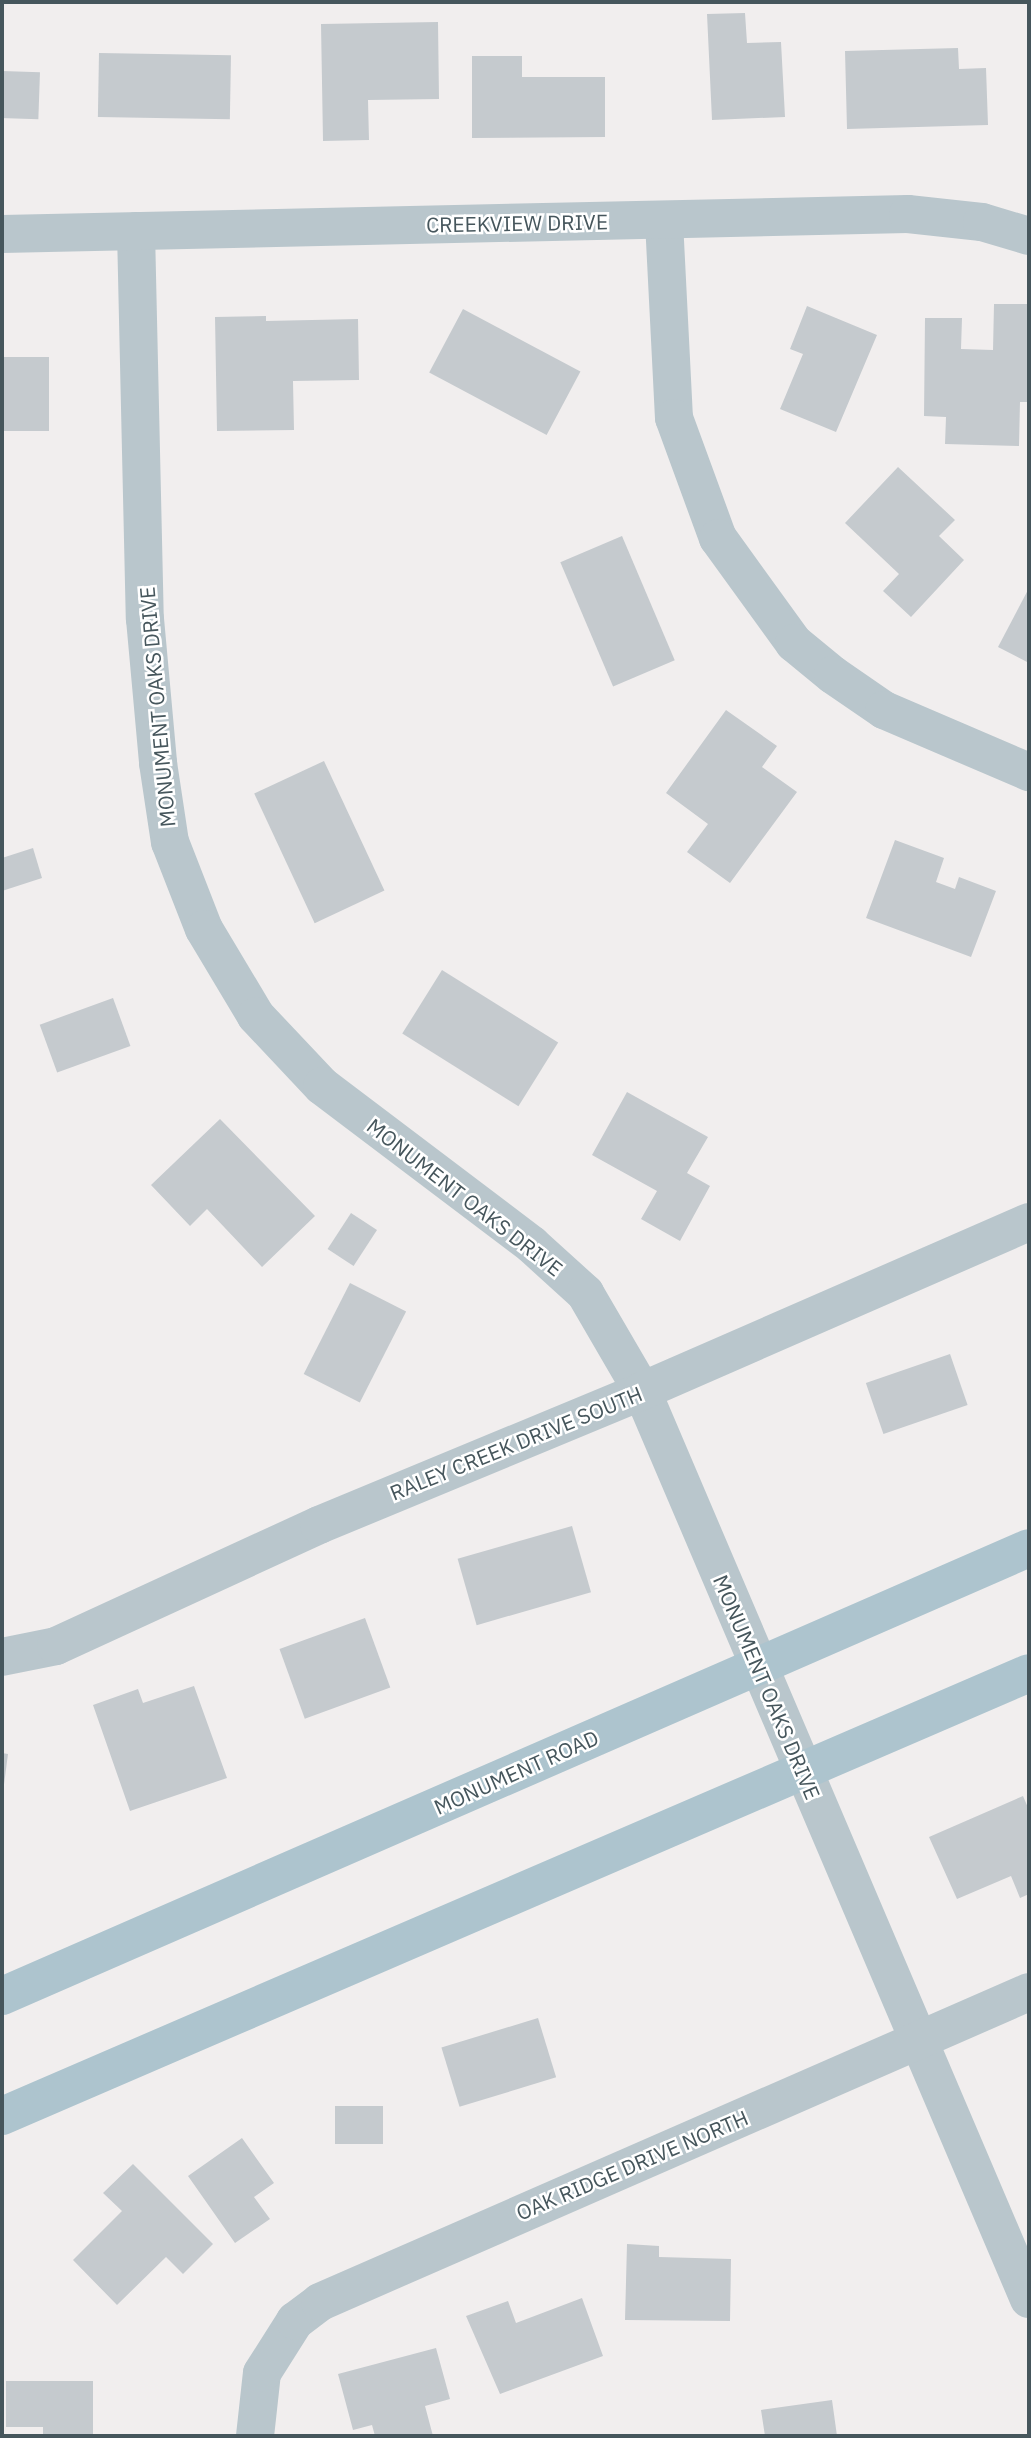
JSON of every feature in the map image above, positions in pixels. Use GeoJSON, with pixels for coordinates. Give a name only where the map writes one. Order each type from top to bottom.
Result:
{"type":"FeatureCollection","features":[{"type":"Feature","properties":{"kind":"main road","name":"MONUMENT ROAD"},"geometry":{"type":"LineString","coordinates":[[2,1996],[1029,1548]]}},
{"type":"Feature","properties":{"kind":"main road"},"geometry":{"type":"LineString","coordinates":[[2,2116],[1029,1673]]}},
{"type":"Feature","properties":{"kind":"street","name":"CREEKVIEW DRIVE"},"geometry":{"type":"LineString","coordinates":[[2,234],[908,214],[982,222],[1029,236]]}},
{"type":"Feature","properties":{"kind":"street"},"geometry":{"type":"LineString","coordinates":[[664,220],[674,418],[718,538],[794,643],[833,675],[884,710],[1029,772]]}},
{"type":"Feature","properties":{"kind":"street","name":"MONUMENT OAKS DRIVE"},"geometry":{"type":"LineString","coordinates":[[136,230],[145,619],[158,763],[170,842],[204,929],[256,1016],[322,1086],[532,1245],[585,1293],[642,1391],[1029,2299]]}},
{"type":"Feature","properties":{"kind":"street","name":"RALEY CREEK DRIVE SOUTH"},"geometry":{"type":"LineString","coordinates":[[2,1657],[56,1646],[319,1525],[642,1391],[1029,1222]]}},
{"type":"Feature","properties":{"kind":"street","name":"OAK RIDGE DRIVE NORTH"},"geometry":{"type":"LineString","coordinates":[[255,2436],[262,2373],[295,2321],[331,2297],[1029,1992]]}},
{"type":"Feature","properties":{"kind":"building"},"geometry":{"type":"Polygon","coordinates":[[[745,13],[747,43],[781,42],[785,117],[712,120],[707,14],[745,13]]]}},
{"type":"Feature","properties":{"kind":"building"},"geometry":{"type":"Polygon","coordinates":[[[438,22],[439,99],[368,100],[369,140],[323,141],[321,24],[438,22]]]}},
{"type":"Feature","properties":{"kind":"building"},"geometry":{"type":"Polygon","coordinates":[[[958,48],[959,69],[986,68],[988,125],[847,129],[845,51],[958,48]]]}},
{"type":"Feature","properties":{"kind":"building"},"geometry":{"type":"Polygon","coordinates":[[[99,53],[231,55],[230,119],[98,117],[99,53]]]}},
{"type":"Feature","properties":{"kind":"building"},"geometry":{"type":"Polygon","coordinates":[[[472,56],[522,56],[522,77],[605,77],[605,137],[472,138],[472,56]]]}},
{"type":"Feature","properties":{"kind":"building"},"geometry":{"type":"Polygon","coordinates":[[[2,71],[40,72],[38,119],[2,118],[2,71]]]}},
{"type":"Feature","properties":{"kind":"building"},"geometry":{"type":"Polygon","coordinates":[[[994,304],[1029,304],[1029,402],[1020,402],[1019,446],[945,444],[946,417],[924,416],[925,318],[962,318],[961,349],[993,350],[994,304]]]}},
{"type":"Feature","properties":{"kind":"building"},"geometry":{"type":"Polygon","coordinates":[[[807,306],[877,335],[836,432],[780,409],[803,354],[790,349],[807,306]]]}},
{"type":"Feature","properties":{"kind":"building"},"geometry":{"type":"Polygon","coordinates":[[[463,309],[580,371],[547,435],[429,373],[463,309]]]}},
{"type":"Feature","properties":{"kind":"building"},"geometry":{"type":"Polygon","coordinates":[[[266,316],[266,321],[358,319],[359,380],[293,381],[294,430],[217,431],[215,317],[266,316]]]}},
{"type":"Feature","properties":{"kind":"building"},"geometry":{"type":"Polygon","coordinates":[[[2,357],[49,357],[49,431],[2,431],[2,357]]]}},
{"type":"Feature","properties":{"kind":"building"},"geometry":{"type":"Polygon","coordinates":[[[898,467],[955,520],[939,536],[964,560],[911,617],[883,591],[899,574],[845,523],[898,467]]]}},
{"type":"Feature","properties":{"kind":"building"},"geometry":{"type":"Polygon","coordinates":[[[622,536],[675,660],[613,686],[560,562],[622,536]]]}},
{"type":"Feature","properties":{"kind":"building"},"geometry":{"type":"Polygon","coordinates":[[[1029,588],[1029,663],[998,647],[1029,588]]]}},
{"type":"Feature","properties":{"kind":"building"},"geometry":{"type":"Polygon","coordinates":[[[726,710],[777,746],[762,767],[797,792],[730,883],[687,852],[708,824],[666,793],[726,710]]]}},
{"type":"Feature","properties":{"kind":"building"},"geometry":{"type":"Polygon","coordinates":[[[324,761],[384,891],[315,923],[254,794],[324,761]]]}},
{"type":"Feature","properties":{"kind":"building"},"geometry":{"type":"Polygon","coordinates":[[[895,840],[944,858],[936,882],[955,889],[959,877],[996,891],[971,957],[866,918],[895,840]]]}},
{"type":"Feature","properties":{"kind":"building"},"geometry":{"type":"Polygon","coordinates":[[[33,848],[42,878],[2,891],[2,858],[33,848]]]}},
{"type":"Feature","properties":{"kind":"building"},"geometry":{"type":"Polygon","coordinates":[[[442,970],[558,1043],[518,1106],[402,1034],[442,970]]]}},
{"type":"Feature","properties":{"kind":"building"},"geometry":{"type":"Polygon","coordinates":[[[113,998],[130,1046],[57,1073],[40,1025],[113,998]]]}},
{"type":"Feature","properties":{"kind":"building"},"geometry":{"type":"Polygon","coordinates":[[[627,1092],[708,1137],[687,1173],[710,1186],[680,1241],[641,1219],[657,1191],[592,1155],[627,1092]]]}},
{"type":"Feature","properties":{"kind":"building"},"geometry":{"type":"Polygon","coordinates":[[[220,1119],[315,1216],[262,1267],[207,1209],[190,1226],[151,1185],[220,1119]]]}},
{"type":"Feature","properties":{"kind":"building"},"geometry":{"type":"Polygon","coordinates":[[[351,1213],[377,1230],[354,1266],[328,1249],[351,1213]]]}},
{"type":"Feature","properties":{"kind":"building"},"geometry":{"type":"Polygon","coordinates":[[[350,1283],[406,1312],[360,1402],[304,1374],[350,1283]]]}},
{"type":"Feature","properties":{"kind":"building"},"geometry":{"type":"Polygon","coordinates":[[[950,1354],[968,1405],[883,1434],[866,1383],[950,1354]]]}},
{"type":"Feature","properties":{"kind":"building"},"geometry":{"type":"Polygon","coordinates":[[[572,1526],[591,1592],[477,1625],[458,1559],[572,1526]]]}},
{"type":"Feature","properties":{"kind":"building"},"geometry":{"type":"Polygon","coordinates":[[[365,1618],[390,1688],[305,1719],[279,1649],[365,1618]]]}},
{"type":"Feature","properties":{"kind":"building"},"geometry":{"type":"Polygon","coordinates":[[[194,1686],[227,1778],[130,1811],[93,1705],[138,1689],[143,1703],[194,1686]]]}},
{"type":"Feature","properties":{"kind":"building"},"geometry":{"type":"Polygon","coordinates":[[[2,1753],[8,1754],[3,1792],[2,1792],[2,1753]]]}},
{"type":"Feature","properties":{"kind":"building"},"geometry":{"type":"Polygon","coordinates":[[[1023,1796],[1029,1810],[1029,1894],[1020,1898],[1011,1876],[957,1899],[929,1837],[1023,1796]]]}},
{"type":"Feature","properties":{"kind":"building"},"geometry":{"type":"Polygon","coordinates":[[[538,2018],[556,2077],[460,2107],[441,2048],[538,2018]]]}},
{"type":"Feature","properties":{"kind":"building"},"geometry":{"type":"Polygon","coordinates":[[[335,2106],[383,2106],[383,2144],[335,2144],[335,2106]]]}},
{"type":"Feature","properties":{"kind":"building"},"geometry":{"type":"Polygon","coordinates":[[[242,2138],[274,2183],[254,2197],[270,2219],[235,2243],[188,2176],[242,2138]]]}},
{"type":"Feature","properties":{"kind":"building"},"geometry":{"type":"Polygon","coordinates":[[[133,2164],[213,2244],[183,2274],[166,2257],[117,2305],[73,2260],[122,2211],[103,2193],[133,2164]]]}},
{"type":"Feature","properties":{"kind":"building"},"geometry":{"type":"Polygon","coordinates":[[[627,2244],[659,2246],[659,2257],[731,2259],[730,2321],[625,2320],[627,2244]]]}},
{"type":"Feature","properties":{"kind":"building"},"geometry":{"type":"Polygon","coordinates":[[[582,2298],[603,2356],[500,2394],[466,2316],[508,2301],[516,2323],[582,2298]]]}},
{"type":"Feature","properties":{"kind":"building"},"geometry":{"type":"Polygon","coordinates":[[[436,2348],[450,2399],[425,2406],[433,2436],[375,2436],[372,2425],[353,2430],[338,2374],[436,2348]]]}},
{"type":"Feature","properties":{"kind":"building"},"geometry":{"type":"Polygon","coordinates":[[[6,2381],[93,2381],[93,2436],[43,2436],[43,2427],[6,2427],[6,2381]]]}},
{"type":"Feature","properties":{"kind":"building"},"geometry":{"type":"Polygon","coordinates":[[[832,2400],[837,2436],[765,2436],[761,2410],[832,2400]]]}}]}
